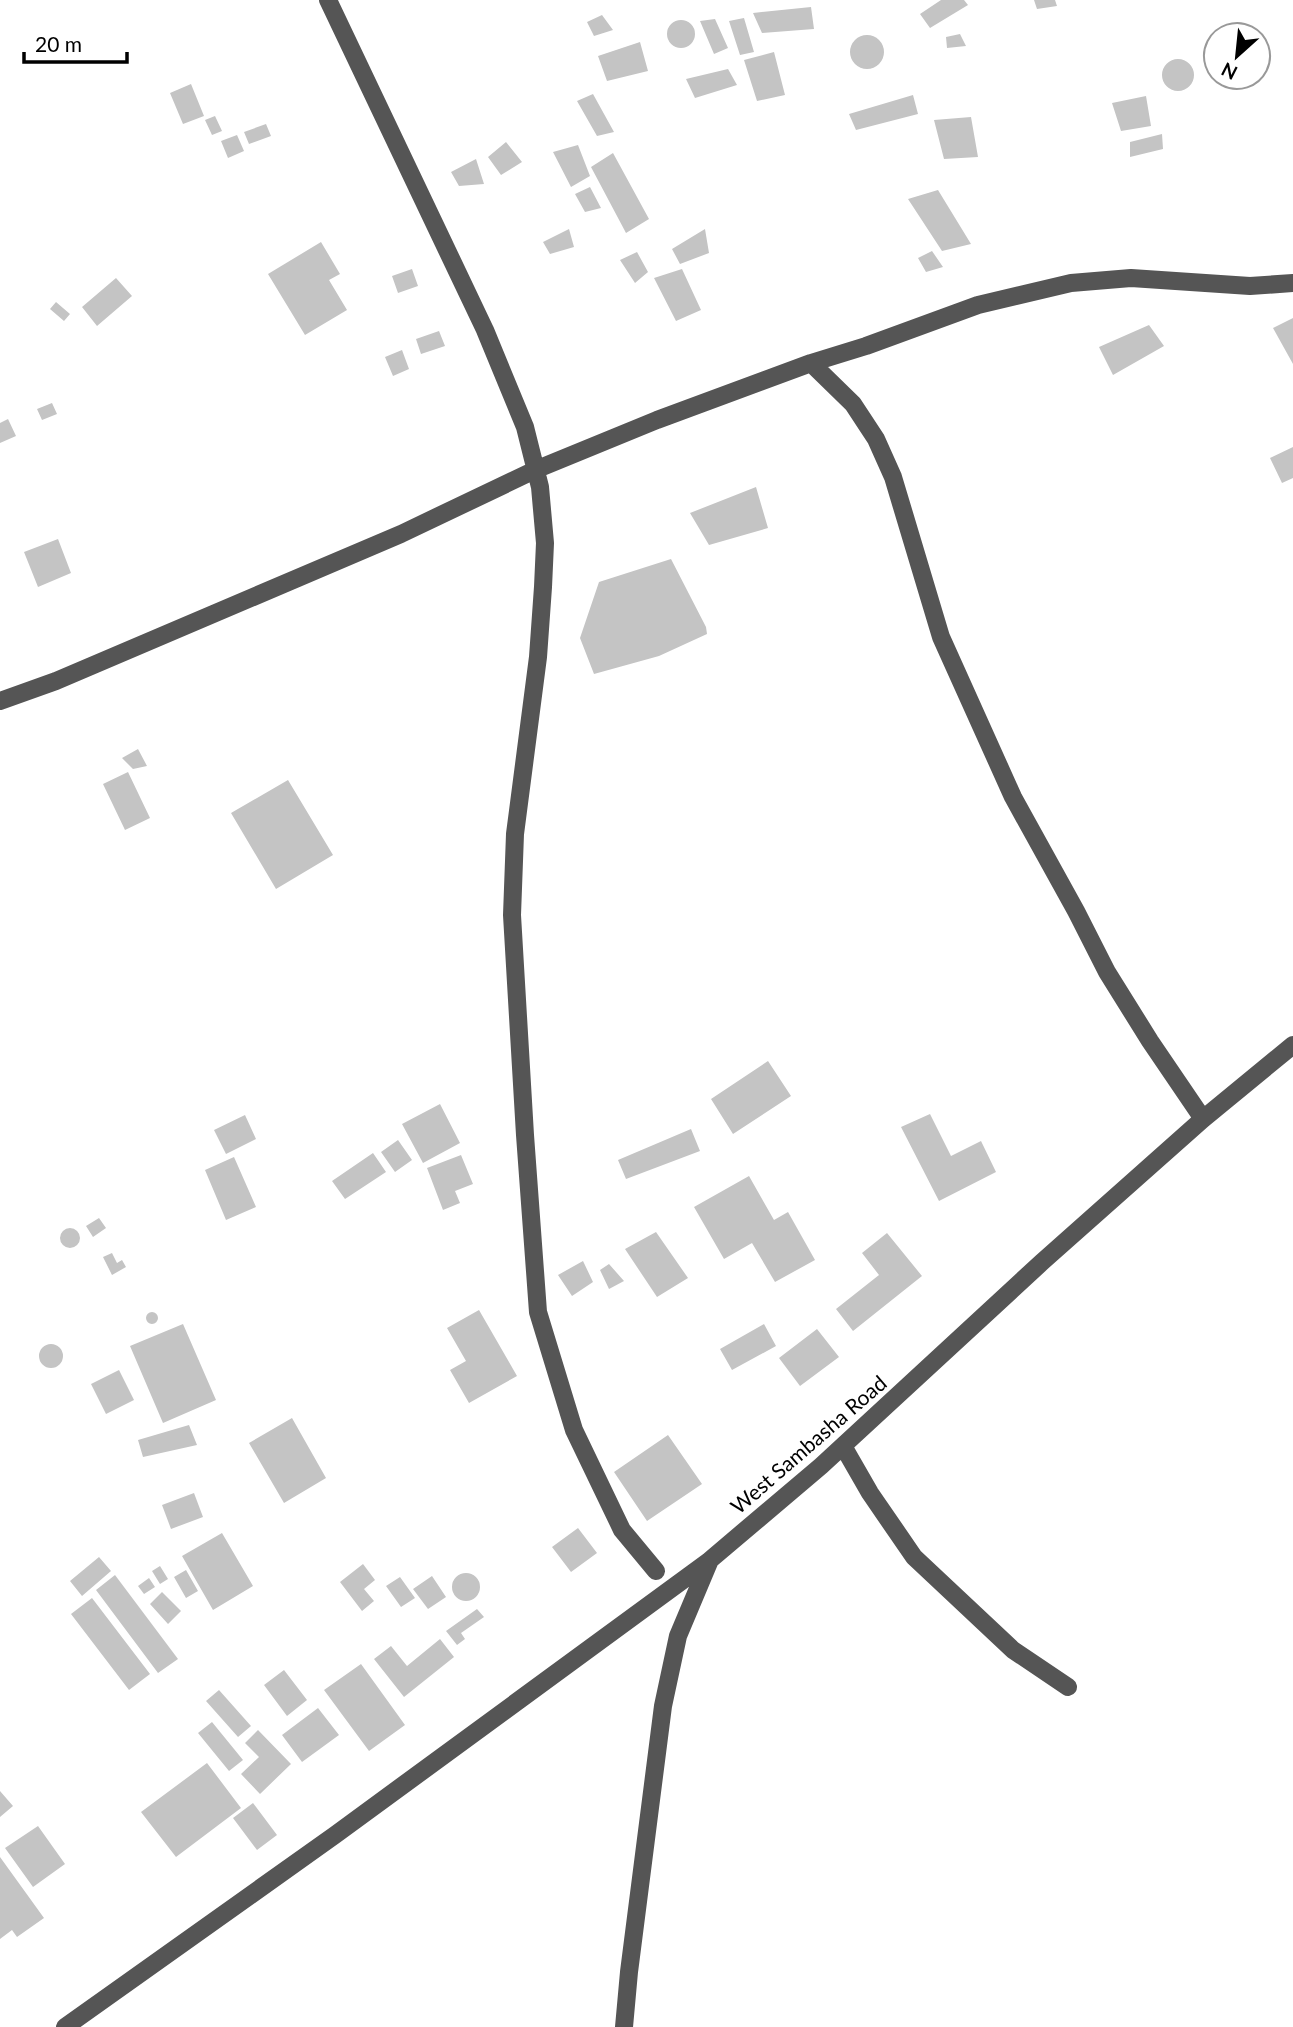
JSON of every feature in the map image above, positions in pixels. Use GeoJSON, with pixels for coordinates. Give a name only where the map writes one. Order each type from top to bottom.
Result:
{"type":"FeatureCollection","features":[{"type":"Feature","properties":{"kind":"street"},"geometry":{"type":"LineString","coordinates":[[328,0],[485,330],[525,427],[540,487],[544,543],[543,587],[538,657],[515,834],[512,915],[538,1312],[573,1430],[622,1530],[656,1571]]}},
{"type":"Feature","properties":{"kind":"street"},"geometry":{"type":"LineString","coordinates":[[0,701],[56,681],[401,534],[535,470],[657,420],[978,305],[1071,283],[1131,278],[1250,286],[1293,283]]}},
{"type":"Feature","properties":{"kind":"street"},"geometry":{"type":"LineString","coordinates":[[811,363],[853,404],[876,439],[893,477],[941,637],[1013,797],[1107,972],[1203,1119]]}},
{"type":"Feature","properties":{"kind":"street","name":"West Sambasha Road"},"geometry":{"type":"LineString","coordinates":[[624,2027],[663,1706],[678,1636],[710,1560],[843,1446],[1042,1262],[1203,1119],[1290,1054]]}},
{"type":"Feature","properties":{"kind":"street"},"geometry":{"type":"LineString","coordinates":[[843,1446],[870,1493],[914,1557],[1013,1650],[1068,1687]]}},
{"type":"Feature","properties":{"kind":"street"},"geometry":{"type":"LineString","coordinates":[[65,2027],[335,1835],[710,1560]]}},
{"type":"Feature","properties":{"kind":"building"},"geometry":{"type":"Polygon","coordinates":[[[941,0],[964,0],[968,5],[930,28],[920,14],[941,0]]]}},
{"type":"Feature","properties":{"kind":"building"},"geometry":{"type":"Polygon","coordinates":[[[1034,0],[1055,0],[1057,6],[1037,9],[1034,0]]]}},
{"type":"Feature","properties":{"kind":"building"},"geometry":{"type":"Polygon","coordinates":[[[811,7],[814,29],[762,33],[753,13],[811,7]]]}},
{"type":"Feature","properties":{"kind":"building"},"geometry":{"type":"Polygon","coordinates":[[[602,15],[613,30],[594,36],[587,22],[602,15]]]}},
{"type":"Feature","properties":{"kind":"building"},"geometry":{"type":"Polygon","coordinates":[[[744,18],[754,52],[740,55],[729,21],[744,18]]]}},
{"type":"Feature","properties":{"kind":"building"},"geometry":{"type":"Polygon","coordinates":[[[715,19],[728,48],[714,54],[700,21],[715,19]]]}},
{"type":"Feature","properties":{"kind":"building"},"geometry":{"type":"Polygon","coordinates":[[[681,20],[691,24],[695,34],[691,44],[681,48],[671,44],[667,34],[671,24],[681,20]]]}},
{"type":"Feature","properties":{"kind":"building"},"geometry":{"type":"Polygon","coordinates":[[[960,34],[966,46],[947,48],[946,37],[960,34]]]}},
{"type":"Feature","properties":{"kind":"building"},"geometry":{"type":"Polygon","coordinates":[[[867,35],[879,40],[884,52],[879,64],[867,69],[855,64],[850,52],[855,40],[867,35]]]}},
{"type":"Feature","properties":{"kind":"building"},"geometry":{"type":"Polygon","coordinates":[[[640,42],[648,71],[607,81],[598,56],[640,42]]]}},
{"type":"Feature","properties":{"kind":"building"},"geometry":{"type":"Polygon","coordinates":[[[774,52],[785,95],[757,101],[744,60],[774,52]]]}},
{"type":"Feature","properties":{"kind":"building"},"geometry":{"type":"Polygon","coordinates":[[[1178,59],[1189,64],[1194,75],[1189,86],[1178,91],[1167,86],[1162,75],[1167,64],[1178,59]]]}},
{"type":"Feature","properties":{"kind":"building"},"geometry":{"type":"Polygon","coordinates":[[[728,69],[737,85],[695,98],[686,79],[728,69]]]}},
{"type":"Feature","properties":{"kind":"building"},"geometry":{"type":"Polygon","coordinates":[[[191,84],[204,116],[183,124],[170,93],[191,84]]]}},
{"type":"Feature","properties":{"kind":"building"},"geometry":{"type":"Polygon","coordinates":[[[593,94],[614,132],[597,136],[577,101],[593,94]]]}},
{"type":"Feature","properties":{"kind":"building"},"geometry":{"type":"Polygon","coordinates":[[[913,95],[918,114],[856,130],[849,114],[913,95]]]}},
{"type":"Feature","properties":{"kind":"building"},"geometry":{"type":"Polygon","coordinates":[[[1146,96],[1151,126],[1121,131],[1112,103],[1146,96]]]}},
{"type":"Feature","properties":{"kind":"building"},"geometry":{"type":"Polygon","coordinates":[[[215,116],[222,131],[212,135],[205,120],[215,116]]]}},
{"type":"Feature","properties":{"kind":"building"},"geometry":{"type":"Polygon","coordinates":[[[971,117],[978,157],[944,159],[934,120],[971,117]]]}},
{"type":"Feature","properties":{"kind":"building"},"geometry":{"type":"Polygon","coordinates":[[[266,124],[271,136],[249,144],[244,132],[266,124]]]}},
{"type":"Feature","properties":{"kind":"building"},"geometry":{"type":"Polygon","coordinates":[[[1162,134],[1163,149],[1130,157],[1130,142],[1162,134]]]}},
{"type":"Feature","properties":{"kind":"building"},"geometry":{"type":"Polygon","coordinates":[[[237,135],[244,151],[228,158],[221,141],[237,135]]]}},
{"type":"Feature","properties":{"kind":"building"},"geometry":{"type":"Polygon","coordinates":[[[506,142],[522,162],[501,175],[488,157],[506,142]]]}},
{"type":"Feature","properties":{"kind":"building"},"geometry":{"type":"Polygon","coordinates":[[[578,145],[590,176],[571,187],[553,152],[578,145]]]}},
{"type":"Feature","properties":{"kind":"building"},"geometry":{"type":"Polygon","coordinates":[[[613,153],[649,219],[626,233],[591,167],[613,153]]]}},
{"type":"Feature","properties":{"kind":"building"},"geometry":{"type":"Polygon","coordinates":[[[476,159],[484,184],[459,186],[451,172],[476,159]]]}},
{"type":"Feature","properties":{"kind":"building"},"geometry":{"type":"Polygon","coordinates":[[[590,187],[601,208],[585,212],[575,194],[590,187]]]}},
{"type":"Feature","properties":{"kind":"building"},"geometry":{"type":"Polygon","coordinates":[[[938,190],[971,244],[942,251],[908,199],[938,190]]]}},
{"type":"Feature","properties":{"kind":"building"},"geometry":{"type":"Polygon","coordinates":[[[569,229],[574,247],[550,254],[543,242],[569,229]]]}},
{"type":"Feature","properties":{"kind":"building"},"geometry":{"type":"Polygon","coordinates":[[[705,229],[709,253],[680,264],[672,249],[705,229]]]}},
{"type":"Feature","properties":{"kind":"building"},"geometry":{"type":"Polygon","coordinates":[[[321,242],[340,274],[329,280],[347,310],[305,335],[268,274],[321,242]]]}},
{"type":"Feature","properties":{"kind":"building"},"geometry":{"type":"Polygon","coordinates":[[[932,251],[943,267],[926,272],[918,258],[932,251]]]}},
{"type":"Feature","properties":{"kind":"building"},"geometry":{"type":"Polygon","coordinates":[[[637,252],[648,272],[635,283],[620,260],[637,252]]]}},
{"type":"Feature","properties":{"kind":"building"},"geometry":{"type":"Polygon","coordinates":[[[412,269],[418,286],[398,293],[392,276],[412,269]]]}},
{"type":"Feature","properties":{"kind":"building"},"geometry":{"type":"Polygon","coordinates":[[[682,269],[701,310],[676,321],[654,278],[682,269]]]}},
{"type":"Feature","properties":{"kind":"building"},"geometry":{"type":"Polygon","coordinates":[[[116,278],[132,296],[97,326],[82,307],[116,278]]]}},
{"type":"Feature","properties":{"kind":"building"},"geometry":{"type":"Polygon","coordinates":[[[56,302],[70,314],[64,321],[50,309],[56,302]]]}},
{"type":"Feature","properties":{"kind":"building"},"geometry":{"type":"Polygon","coordinates":[[[1293,318],[1293,364],[1273,328],[1293,318]]]}},
{"type":"Feature","properties":{"kind":"building"},"geometry":{"type":"Polygon","coordinates":[[[1149,325],[1164,346],[1113,375],[1099,347],[1149,325]]]}},
{"type":"Feature","properties":{"kind":"building"},"geometry":{"type":"Polygon","coordinates":[[[439,331],[445,346],[421,354],[416,339],[439,331]]]}},
{"type":"Feature","properties":{"kind":"building"},"geometry":{"type":"Polygon","coordinates":[[[402,350],[409,369],[393,376],[385,357],[402,350]]]}},
{"type":"Feature","properties":{"kind":"building"},"geometry":{"type":"Polygon","coordinates":[[[52,403],[57,414],[42,420],[37,409],[52,403]]]}},
{"type":"Feature","properties":{"kind":"building"},"geometry":{"type":"Polygon","coordinates":[[[8,419],[16,436],[0,443],[0,423],[8,419]]]}},
{"type":"Feature","properties":{"kind":"building"},"geometry":{"type":"Polygon","coordinates":[[[1293,447],[1293,478],[1282,483],[1270,458],[1293,447]]]}},
{"type":"Feature","properties":{"kind":"building"},"geometry":{"type":"Polygon","coordinates":[[[756,487],[768,528],[709,545],[690,513],[756,487]]]}},
{"type":"Feature","properties":{"kind":"building"},"geometry":{"type":"Polygon","coordinates":[[[58,539],[71,573],[38,587],[24,552],[58,539]]]}},
{"type":"Feature","properties":{"kind":"building"},"geometry":{"type":"Polygon","coordinates":[[[671,559],[706,627],[707,634],[659,656],[594,674],[580,638],[599,582],[671,559]]]}},
{"type":"Feature","properties":{"kind":"building"},"geometry":{"type":"Polygon","coordinates":[[[138,749],[147,766],[133,769],[122,758],[138,749]]]}},
{"type":"Feature","properties":{"kind":"building"},"geometry":{"type":"Polygon","coordinates":[[[128,772],[150,818],[125,830],[103,784],[128,772]]]}},
{"type":"Feature","properties":{"kind":"building"},"geometry":{"type":"Polygon","coordinates":[[[288,780],[333,855],[276,889],[231,813],[288,780]]]}},
{"type":"Feature","properties":{"kind":"building"},"geometry":{"type":"Polygon","coordinates":[[[768,1061],[791,1096],[733,1134],[711,1099],[768,1061]]]}},
{"type":"Feature","properties":{"kind":"building"},"geometry":{"type":"Polygon","coordinates":[[[440,1104],[460,1143],[423,1163],[402,1124],[440,1104]]]}},
{"type":"Feature","properties":{"kind":"building"},"geometry":{"type":"Polygon","coordinates":[[[930,1114],[951,1156],[981,1141],[996,1172],[939,1201],[901,1127],[930,1114]]]}},
{"type":"Feature","properties":{"kind":"building"},"geometry":{"type":"Polygon","coordinates":[[[245,1115],[256,1139],[226,1154],[214,1130],[245,1115]]]}},
{"type":"Feature","properties":{"kind":"building"},"geometry":{"type":"Polygon","coordinates":[[[691,1129],[700,1151],[626,1179],[618,1160],[691,1129]]]}},
{"type":"Feature","properties":{"kind":"building"},"geometry":{"type":"Polygon","coordinates":[[[398,1140],[412,1160],[395,1172],[381,1152],[398,1140]]]}},
{"type":"Feature","properties":{"kind":"building"},"geometry":{"type":"Polygon","coordinates":[[[373,1153],[386,1172],[345,1199],[332,1181],[373,1153]]]}},
{"type":"Feature","properties":{"kind":"building"},"geometry":{"type":"Polygon","coordinates":[[[461,1155],[473,1184],[455,1191],[460,1203],[443,1210],[427,1168],[461,1155]]]}},
{"type":"Feature","properties":{"kind":"building"},"geometry":{"type":"Polygon","coordinates":[[[234,1157],[256,1207],[226,1220],[205,1170],[234,1157]]]}},
{"type":"Feature","properties":{"kind":"building"},"geometry":{"type":"Polygon","coordinates":[[[749,1176],[774,1220],[788,1212],[815,1260],[775,1282],[752,1243],[724,1259],[694,1207],[749,1176]]]}},
{"type":"Feature","properties":{"kind":"building"},"geometry":{"type":"Polygon","coordinates":[[[99,1218],[106,1228],[93,1237],[86,1226],[99,1218]]]}},
{"type":"Feature","properties":{"kind":"building"},"geometry":{"type":"Polygon","coordinates":[[[70,1228],[77,1231],[80,1238],[77,1245],[70,1248],[63,1245],[60,1238],[63,1231],[70,1228]]]}},
{"type":"Feature","properties":{"kind":"building"},"geometry":{"type":"Polygon","coordinates":[[[656,1232],[688,1278],[657,1297],[625,1249],[656,1232]]]}},
{"type":"Feature","properties":{"kind":"building"},"geometry":{"type":"Polygon","coordinates":[[[887,1233],[922,1276],[853,1331],[836,1309],[879,1275],[862,1253],[887,1233]]]}},
{"type":"Feature","properties":{"kind":"building"},"geometry":{"type":"Polygon","coordinates":[[[112,1253],[117,1263],[122,1260],[126,1267],[112,1275],[103,1257],[112,1253]]]}},
{"type":"Feature","properties":{"kind":"building"},"geometry":{"type":"Polygon","coordinates":[[[583,1261],[593,1282],[572,1296],[558,1275],[583,1261]]]}},
{"type":"Feature","properties":{"kind":"building"},"geometry":{"type":"Polygon","coordinates":[[[609,1264],[624,1281],[609,1289],[600,1270],[609,1264]]]}},
{"type":"Feature","properties":{"kind":"building"},"geometry":{"type":"Polygon","coordinates":[[[479,1310],[517,1376],[469,1403],[450,1370],[466,1361],[447,1328],[479,1310]]]}},
{"type":"Feature","properties":{"kind":"building"},"geometry":{"type":"Polygon","coordinates":[[[152,1312],[158,1318],[152,1324],[146,1318],[152,1312]]]}},
{"type":"Feature","properties":{"kind":"building"},"geometry":{"type":"Polygon","coordinates":[[[183,1324],[216,1400],[163,1423],[130,1346],[183,1324]]]}},
{"type":"Feature","properties":{"kind":"building"},"geometry":{"type":"Polygon","coordinates":[[[764,1324],[776,1346],[732,1370],[720,1349],[764,1324]]]}},
{"type":"Feature","properties":{"kind":"building"},"geometry":{"type":"Polygon","coordinates":[[[817,1329],[839,1357],[800,1386],[779,1358],[817,1329]]]}},
{"type":"Feature","properties":{"kind":"building"},"geometry":{"type":"Polygon","coordinates":[[[51,1344],[59,1348],[63,1356],[59,1364],[51,1368],[43,1364],[39,1356],[43,1348],[51,1344]]]}},
{"type":"Feature","properties":{"kind":"building"},"geometry":{"type":"Polygon","coordinates":[[[119,1370],[134,1400],[106,1414],[91,1384],[119,1370]]]}},
{"type":"Feature","properties":{"kind":"building"},"geometry":{"type":"Polygon","coordinates":[[[292,1418],[326,1478],[284,1503],[249,1443],[292,1418]]]}},
{"type":"Feature","properties":{"kind":"building"},"geometry":{"type":"Polygon","coordinates":[[[189,1425],[197,1445],[143,1457],[138,1440],[189,1425]]]}},
{"type":"Feature","properties":{"kind":"building"},"geometry":{"type":"Polygon","coordinates":[[[668,1435],[702,1484],[647,1521],[614,1472],[668,1435]]]}},
{"type":"Feature","properties":{"kind":"building"},"geometry":{"type":"Polygon","coordinates":[[[194,1493],[203,1517],[171,1529],[162,1505],[194,1493]]]}},
{"type":"Feature","properties":{"kind":"building"},"geometry":{"type":"Polygon","coordinates":[[[578,1528],[597,1553],[571,1572],[552,1547],[578,1528]]]}},
{"type":"Feature","properties":{"kind":"building"},"geometry":{"type":"Polygon","coordinates":[[[222,1533],[253,1586],[213,1610],[182,1556],[222,1533]]]}},
{"type":"Feature","properties":{"kind":"building"},"geometry":{"type":"Polygon","coordinates":[[[99,1557],[111,1571],[82,1596],[70,1581],[99,1557]]]}},
{"type":"Feature","properties":{"kind":"building"},"geometry":{"type":"Polygon","coordinates":[[[363,1564],[375,1580],[364,1589],[374,1601],[362,1611],[340,1582],[363,1564]]]}},
{"type":"Feature","properties":{"kind":"building"},"geometry":{"type":"Polygon","coordinates":[[[160,1566],[168,1579],[160,1584],[152,1571],[160,1566]]]}},
{"type":"Feature","properties":{"kind":"building"},"geometry":{"type":"Polygon","coordinates":[[[186,1570],[198,1591],[186,1598],[174,1577],[186,1570]]]}},
{"type":"Feature","properties":{"kind":"building"},"geometry":{"type":"Polygon","coordinates":[[[466,1573],[476,1577],[480,1587],[476,1597],[466,1601],[456,1597],[452,1587],[456,1577],[466,1573]]]}},
{"type":"Feature","properties":{"kind":"building"},"geometry":{"type":"Polygon","coordinates":[[[115,1575],[178,1659],[158,1673],[96,1590],[115,1575]]]}},
{"type":"Feature","properties":{"kind":"building"},"geometry":{"type":"Polygon","coordinates":[[[432,1576],[446,1597],[428,1609],[413,1589],[432,1576]]]}},
{"type":"Feature","properties":{"kind":"building"},"geometry":{"type":"Polygon","coordinates":[[[400,1577],[415,1598],[401,1607],[386,1586],[400,1577]]]}},
{"type":"Feature","properties":{"kind":"building"},"geometry":{"type":"Polygon","coordinates":[[[149,1578],[155,1587],[144,1594],[138,1586],[149,1578]]]}},
{"type":"Feature","properties":{"kind":"building"},"geometry":{"type":"Polygon","coordinates":[[[162,1592],[181,1611],[168,1624],[150,1604],[162,1592]]]}},
{"type":"Feature","properties":{"kind":"building"},"geometry":{"type":"Polygon","coordinates":[[[92,1598],[150,1674],[129,1690],[71,1614],[92,1598]]]}},
{"type":"Feature","properties":{"kind":"building"},"geometry":{"type":"Polygon","coordinates":[[[477,1609],[484,1617],[461,1633],[465,1639],[457,1645],[446,1631],[477,1609]]]}},
{"type":"Feature","properties":{"kind":"building"},"geometry":{"type":"Polygon","coordinates":[[[440,1639],[454,1657],[404,1697],[374,1659],[391,1646],[407,1666],[440,1639]]]}},
{"type":"Feature","properties":{"kind":"building"},"geometry":{"type":"Polygon","coordinates":[[[361,1664],[405,1725],[369,1751],[324,1690],[361,1664]]]}},
{"type":"Feature","properties":{"kind":"building"},"geometry":{"type":"Polygon","coordinates":[[[284,1670],[307,1700],[287,1716],[264,1685],[284,1670]]]}},
{"type":"Feature","properties":{"kind":"building"},"geometry":{"type":"Polygon","coordinates":[[[219,1690],[251,1726],[238,1737],[206,1701],[219,1690]]]}},
{"type":"Feature","properties":{"kind":"building"},"geometry":{"type":"Polygon","coordinates":[[[318,1708],[339,1735],[302,1762],[282,1735],[318,1708]]]}},
{"type":"Feature","properties":{"kind":"building"},"geometry":{"type":"Polygon","coordinates":[[[212,1722],[243,1760],[229,1771],[198,1733],[212,1722]]]}},
{"type":"Feature","properties":{"kind":"building"},"geometry":{"type":"Polygon","coordinates":[[[258,1730],[291,1764],[260,1794],[241,1774],[259,1757],[245,1743],[258,1730]]]}},
{"type":"Feature","properties":{"kind":"building"},"geometry":{"type":"Polygon","coordinates":[[[207,1763],[241,1808],[176,1857],[141,1812],[207,1763]]]}},
{"type":"Feature","properties":{"kind":"building"},"geometry":{"type":"Polygon","coordinates":[[[0,1791],[13,1806],[0,1817],[0,1791]]]}},
{"type":"Feature","properties":{"kind":"building"},"geometry":{"type":"Polygon","coordinates":[[[253,1803],[277,1835],[257,1850],[233,1818],[253,1803]]]}},
{"type":"Feature","properties":{"kind":"building"},"geometry":{"type":"Polygon","coordinates":[[[38,1826],[65,1864],[33,1887],[5,1848],[38,1826]]]}},
{"type":"Feature","properties":{"kind":"building"},"geometry":{"type":"Polygon","coordinates":[[[0,1857],[44,1918],[17,1937],[12,1930],[0,1939],[0,1857]]]}}]}
